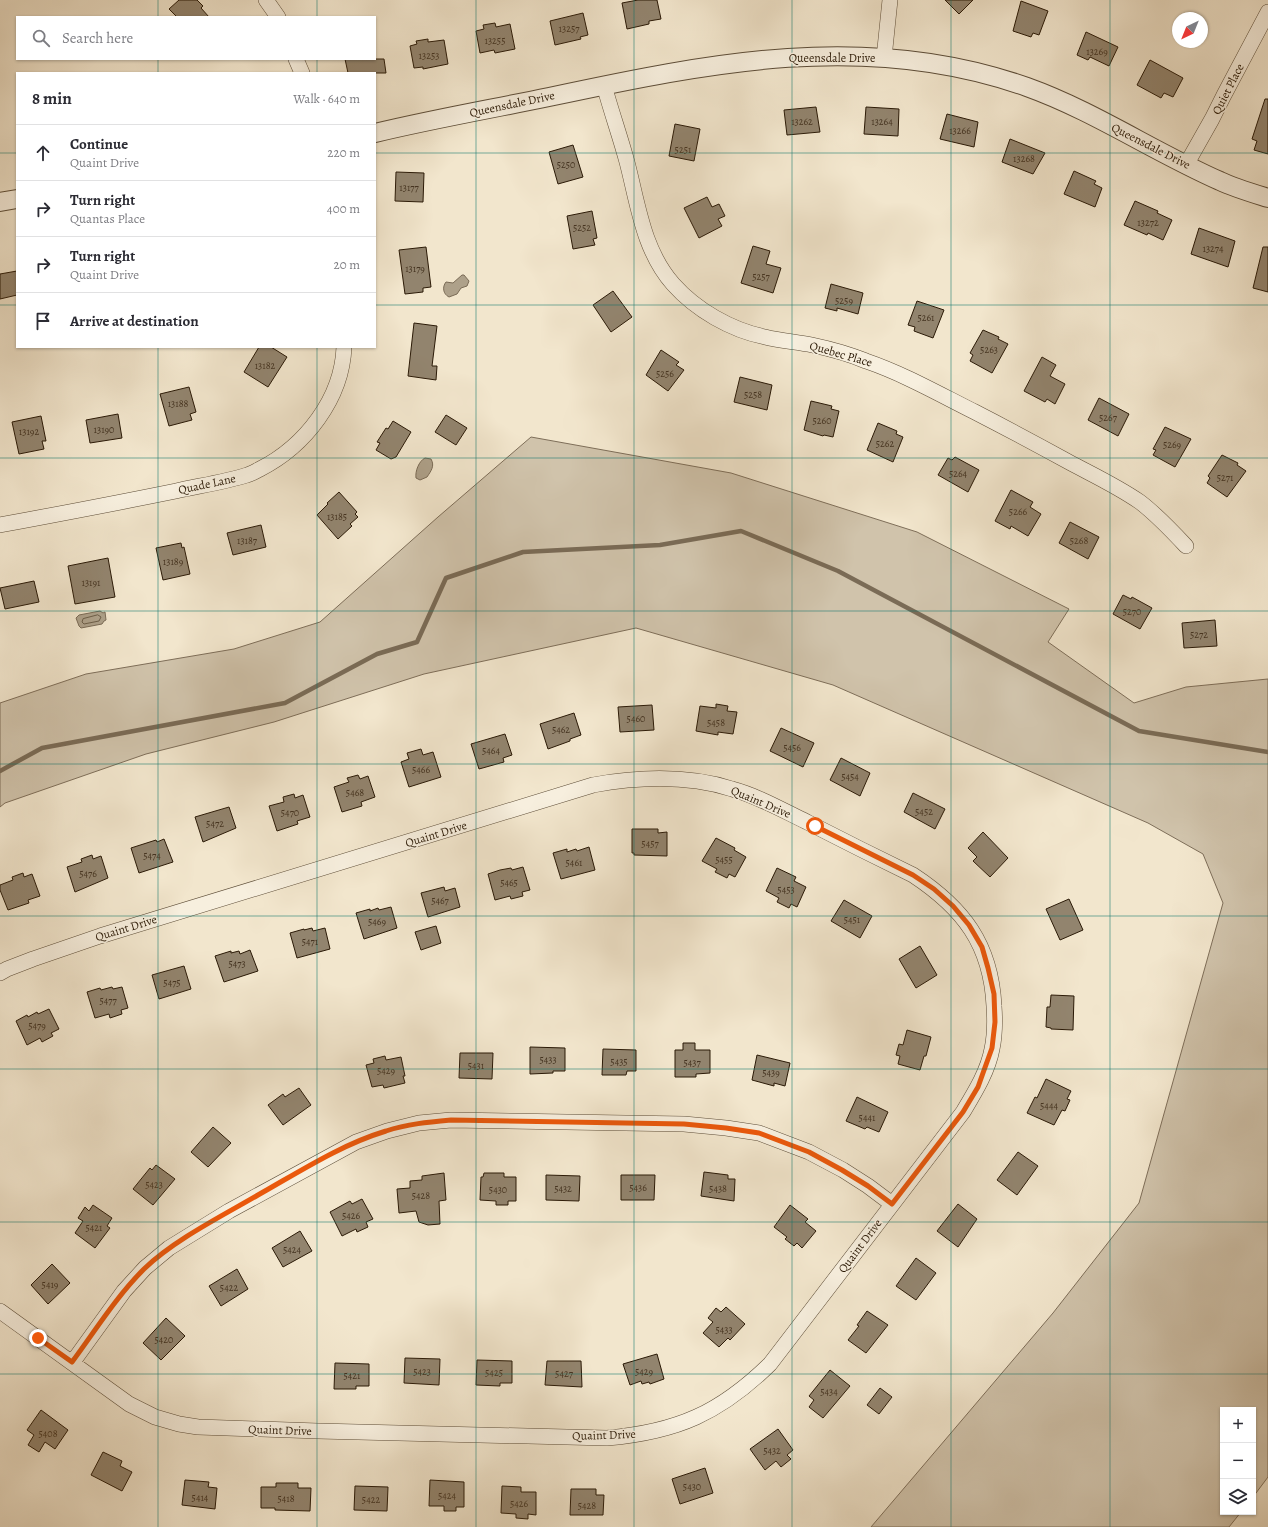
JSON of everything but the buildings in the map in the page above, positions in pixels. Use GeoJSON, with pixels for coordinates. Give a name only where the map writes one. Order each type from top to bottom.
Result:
{"type":"FeatureCollection","features":[{"type":"Feature","properties":{"kind":"street"},"geometry":{"type":"LineString","coordinates":[[266,0],[277,16]]}},
{"type":"Feature","properties":{"kind":"street"},"geometry":{"type":"LineString","coordinates":[[884,58],[890,0]]}},
{"type":"Feature","properties":{"kind":"street","name":"Quiet Place"},"geometry":{"type":"LineString","coordinates":[[1186,165],[1209,125],[1268,12]]}},
{"type":"Feature","properties":{"kind":"street","name":"Queensdale Drive"},"geometry":{"type":"LineString","coordinates":[[376,132],[604,85],[734,62],[776,58],[828,56],[884,58],[951,66],[985,74],[1026,87],[1067,103],[1186,165],[1219,180],[1268,198]]}},
{"type":"Feature","properties":{"kind":"street"},"geometry":{"type":"LineString","coordinates":[[296,60],[302,72]]}},
{"type":"Feature","properties":{"kind":"street","name":"Quebec Place"},"geometry":{"type":"LineString","coordinates":[[604,85],[626,159],[649,246],[660,266],[673,284],[694,303],[716,318],[739,329],[764,337],[811,345],[840,352],[896,372],[1115,486],[1147,508],[1186,546]]}},
{"type":"Feature","properties":{"kind":"street"},"geometry":{"type":"LineString","coordinates":[[0,202],[16,199]]}},
{"type":"Feature","properties":{"kind":"street","name":"Quade Lane"},"geometry":{"type":"LineString","coordinates":[[0,525],[124,502],[247,475],[273,462],[292,448],[305,435],[323,412],[332,396],[340,375],[344,348]]}},
{"type":"Feature","properties":{"kind":"street","name":"Quaint Drive"},"geometry":{"type":"LineString","coordinates":[[0,973],[33,959],[100,936],[593,786],[613,782],[674,779],[703,782],[732,788],[759,799],[913,875],[934,889],[953,906],[969,925],[982,947],[994,994],[995,1022],[989,1060],[978,1087],[963,1112],[770,1364],[750,1383],[711,1411],[685,1423],[658,1431],[607,1438],[318,1431],[198,1427],[179,1424],[156,1417],[129,1404],[0,1311]]}},
{"type":"Feature","properties":{"kind":"street"},"geometry":{"type":"LineString","coordinates":[[72,1362],[124,1291],[145,1268],[169,1248],[229,1211],[356,1142],[386,1131],[419,1123],[451,1120],[684,1124],[759,1133],[809,1152],[868,1186],[892,1204]]}},
{"type":"Feature","properties":{"kind":"shaded area"},"geometry":{"type":"Polygon","coordinates":[[[531,437],[731,473],[917,532],[1069,609],[1048,642],[1134,703],[1186,687],[1268,679],[1268,1477],[1256,1493],[1256,1407],[1220,1407],[1220,1515],[1239,1515],[1229,1527],[871,1527],[1053,1313],[1139,1203],[1223,903],[1203,854],[1148,823],[833,685],[636,628],[424,674],[274,722],[146,754],[5,803],[0,807],[0,703],[86,674],[234,649],[320,622],[531,437]]]}},
{"type":"Feature","properties":{"kind":"water"},"geometry":{"type":"Polygon","coordinates":[[[464,275],[469,281],[467,286],[461,288],[457,294],[449,297],[447,296],[444,290],[446,282],[453,283],[464,275]]]}},
{"type":"Feature","properties":{"kind":"water"},"geometry":{"type":"Polygon","coordinates":[[[425,458],[431,459],[433,466],[427,477],[420,480],[416,478],[416,472],[419,464],[425,458]]]}},
{"type":"Feature","properties":{"kind":"water"},"geometry":{"type":"Polygon","coordinates":[[[100,611],[103,613],[105,612],[106,620],[102,624],[81,628],[79,626],[76,618],[79,615],[100,611]]]}},
{"type":"Feature","properties":{"kind":"waterway"},"geometry":{"type":"LineString","coordinates":[[0,771],[42,748],[285,703],[377,654],[417,642],[446,578],[523,552],[660,545],[741,531],[838,571],[1139,731],[1268,752]]}},
{"type":"Feature","properties":{"kind":"route"},"geometry":{"type":"LineString","coordinates":[[38,1338],[72,1362],[124,1291],[145,1268],[169,1248],[229,1211],[329,1155],[356,1142],[386,1131],[419,1123],[451,1120],[684,1124],[759,1133],[809,1152],[868,1186],[892,1204],[963,1112],[978,1087],[989,1060],[992,1048],[995,1022],[994,994],[982,947],[969,925],[953,906],[934,889],[913,875],[815,826]]}}]}
